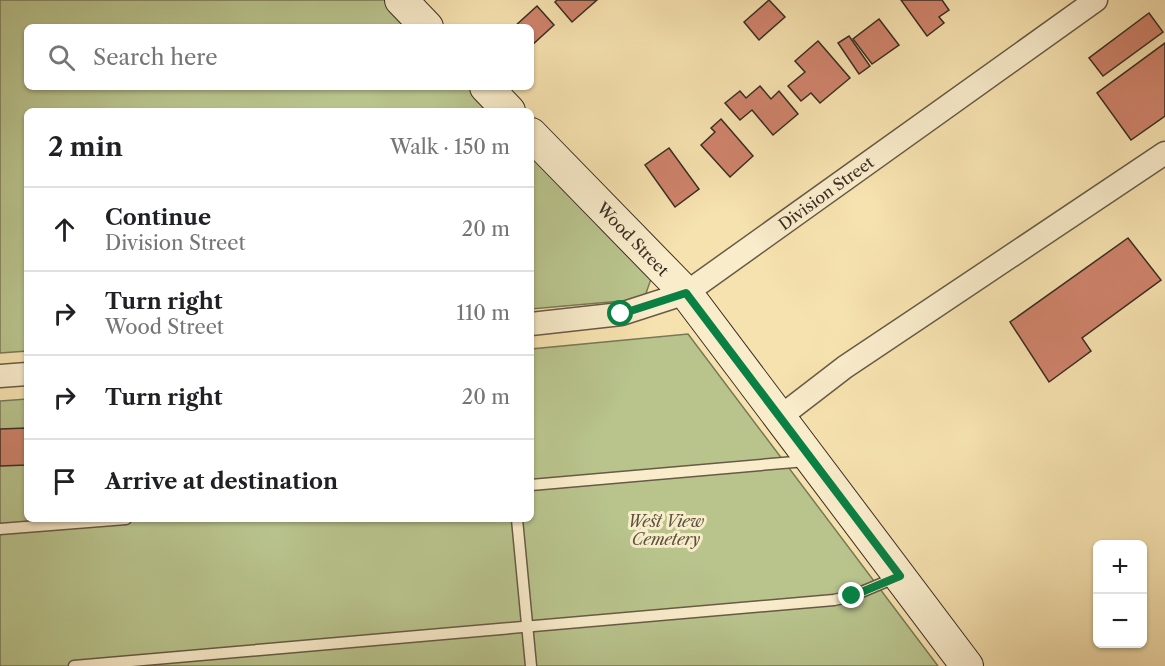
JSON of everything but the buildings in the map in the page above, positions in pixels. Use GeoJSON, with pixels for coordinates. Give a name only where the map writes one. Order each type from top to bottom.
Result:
{"type":"FeatureCollection","features":[{"type":"Feature","properties":{"kind":"street","name":"Division Street"},"geometry":{"type":"LineString","coordinates":[[534,324],[621,314],[686,293],[1089,2]]}},
{"type":"Feature","properties":{"kind":"street"},"geometry":{"type":"LineString","coordinates":[[489,90],[506,108]]}},
{"type":"Feature","properties":{"kind":"street","name":"Wood Street"},"geometry":{"type":"LineString","coordinates":[[534,137],[686,293],[967,666]]}},
{"type":"Feature","properties":{"kind":"street"},"geometry":{"type":"LineString","coordinates":[[780,417],[845,367],[1165,153]]}},
{"type":"Feature","properties":{"kind":"street"},"geometry":{"type":"LineString","coordinates":[[0,376],[24,374]]}},
{"type":"Feature","properties":{"kind":"lane"},"geometry":{"type":"LineString","coordinates":[[534,485],[812,460]]}},
{"type":"Feature","properties":{"kind":"lane"},"geometry":{"type":"LineString","coordinates":[[0,530],[92,522]]}},
{"type":"Feature","properties":{"kind":"lane"},"geometry":{"type":"LineString","coordinates":[[517,522],[531,666]]}},
{"type":"Feature","properties":{"kind":"lane"},"geometry":{"type":"LineString","coordinates":[[74,666],[834,600],[852,596],[900,576]]}},
{"type":"Feature","properties":{"kind":"green space"},"geometry":{"type":"Polygon","coordinates":[[[0,0],[385,0],[408,24],[24,24],[24,90],[471,90],[488,108],[24,108],[24,351],[0,353],[0,0]]]}},
{"type":"Feature","properties":{"kind":"green space"},"geometry":{"type":"Polygon","coordinates":[[[534,156],[651,279],[644,299],[534,309],[534,156]]]}},
{"type":"Feature","properties":{"kind":"green space","name":"West View Cemetery"},"geometry":{"type":"Polygon","coordinates":[[[688,334],[938,666],[0,666],[0,401],[24,399],[24,522],[534,522],[534,349],[688,334]]]}},
{"type":"Feature","properties":{"kind":"route"},"geometry":{"type":"LineString","coordinates":[[621,314],[686,293],[900,576],[852,596]]}}]}
